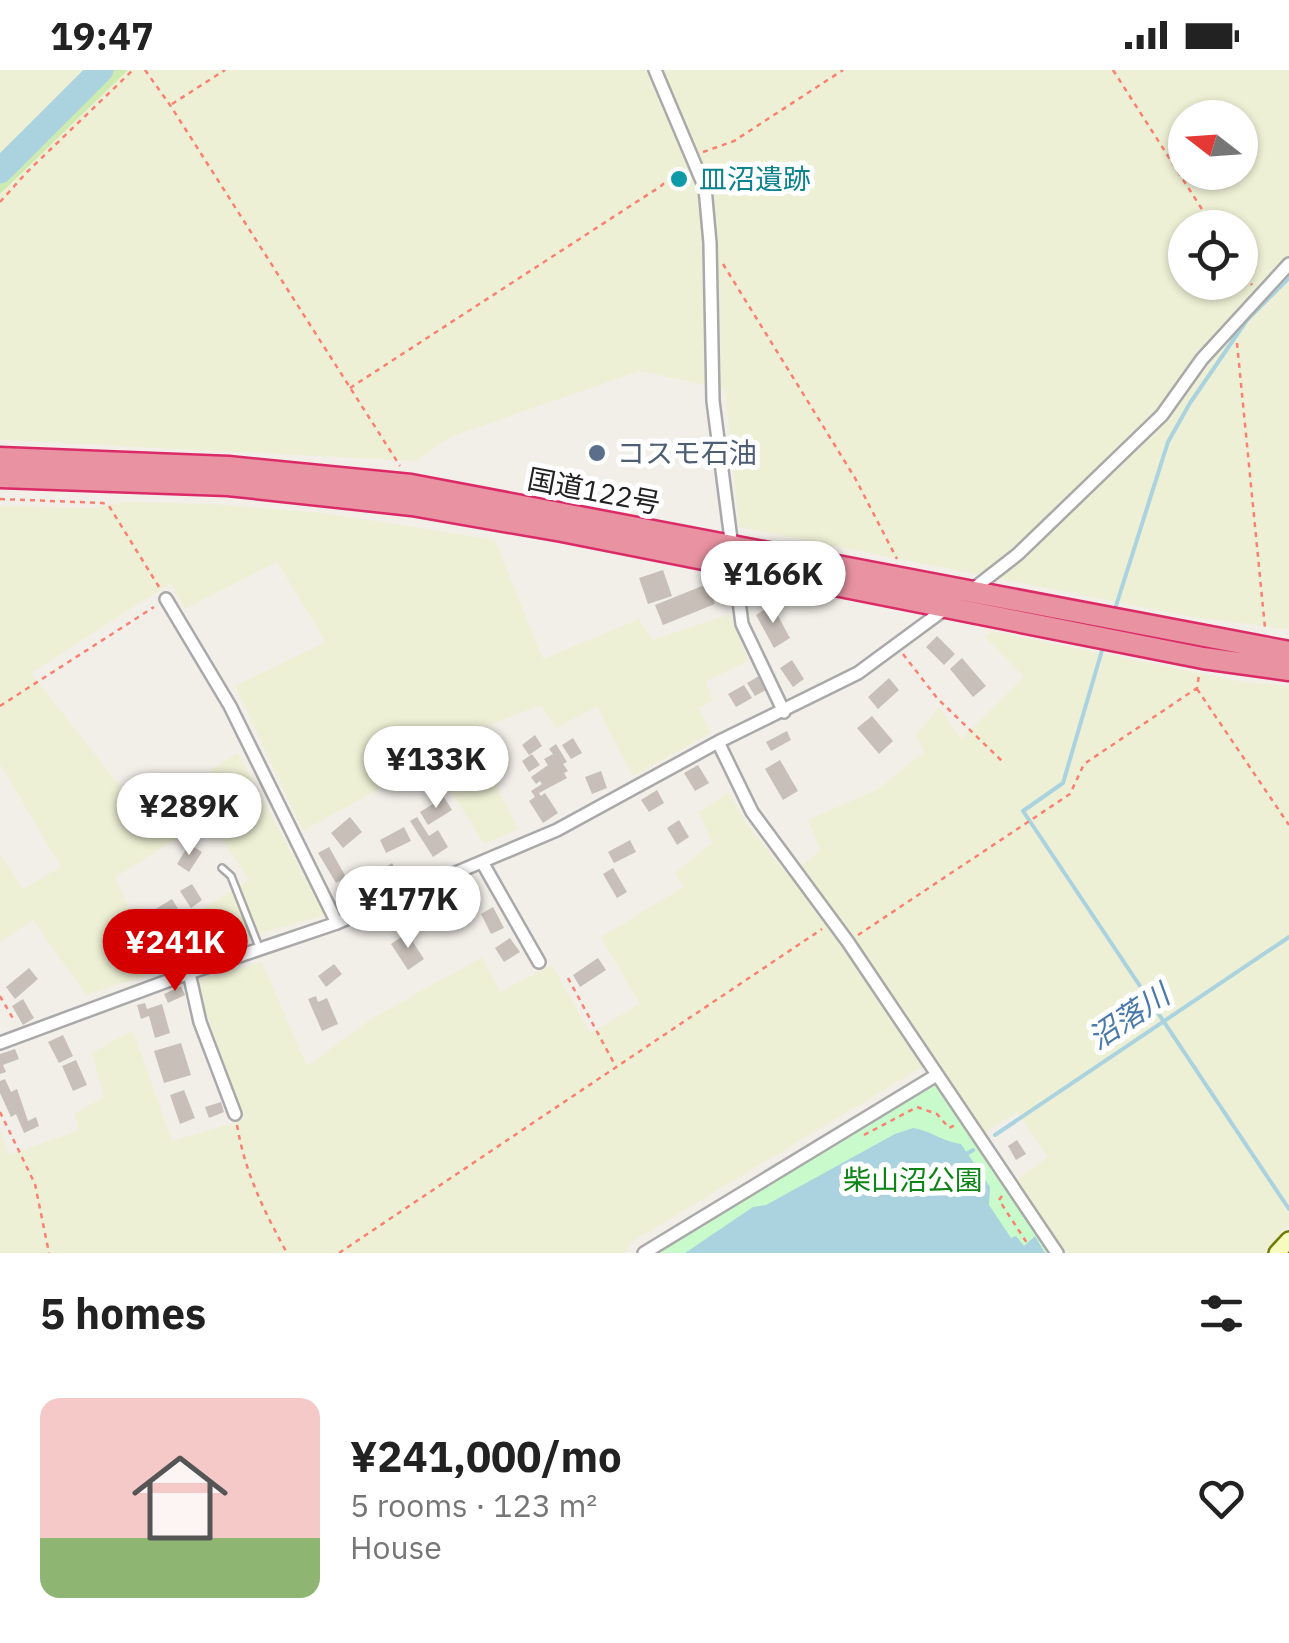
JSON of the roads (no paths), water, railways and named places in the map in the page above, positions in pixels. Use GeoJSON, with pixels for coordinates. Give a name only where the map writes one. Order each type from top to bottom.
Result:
{"type":"FeatureCollection","features":[{"type":"Feature","properties":{"kind":"highway","name":"国道122号"},"geometry":{"type":"LineString","coordinates":[[0,458],[228,467],[412,485],[948,607],[1203,658],[1289,670]]}},
{"type":"Feature","properties":{"kind":"highway","name":"国道122号"},"geometry":{"type":"LineString","coordinates":[[0,477],[228,485],[412,504],[562,531],[903,579],[1289,652]]}},
{"type":"Feature","properties":{"kind":"street"},"geometry":{"type":"LineString","coordinates":[[655,70],[705,188],[713,401],[742,624],[784,712]]}},
{"type":"Feature","properties":{"kind":"street"},"geometry":{"type":"LineString","coordinates":[[0,1043],[189,972],[337,923],[557,830],[718,742],[858,674],[1018,554],[1162,415],[1226,331],[1289,264]]}},
{"type":"Feature","properties":{"kind":"street"},"geometry":{"type":"LineString","coordinates":[[166,599],[230,706],[337,923]]}},
{"type":"Feature","properties":{"kind":"street"},"geometry":{"type":"LineString","coordinates":[[718,742],[752,812],[848,942],[1054,1251]]}},
{"type":"Feature","properties":{"kind":"street"},"geometry":{"type":"LineString","coordinates":[[482,862],[539,962]]}},
{"type":"Feature","properties":{"kind":"street"},"geometry":{"type":"LineString","coordinates":[[189,972],[200,1022],[235,1114]]}},
{"type":"Feature","properties":{"kind":"street"},"geometry":{"type":"LineString","coordinates":[[644,1253],[935,1076]]}},
{"type":"Feature","properties":{"kind":"street"},"geometry":{"type":"LineString","coordinates":[[1277,1253],[1289,1240]]}},
{"type":"Feature","properties":{"kind":"lane"},"geometry":{"type":"LineString","coordinates":[[222,868],[232,876],[260,950]]}},
{"type":"Feature","properties":{"kind":"water","name":"柴山沼公園"},"geometry":{"type":"Polygon","coordinates":[[[913,1128],[961,1144],[990,1187],[989,1205],[1011,1238],[1016,1236],[1024,1246],[1035,1236],[1045,1253],[685,1253],[753,1207],[766,1205],[895,1134],[913,1128]]]}},
{"type":"Feature","properties":{"kind":"waterway"},"geometry":{"type":"LineString","coordinates":[[0,171],[101,70]]}},
{"type":"Feature","properties":{"kind":"waterway"},"geometry":{"type":"LineString","coordinates":[[1115,609],[1168,442],[1247,320],[1289,278]]}},
{"type":"Feature","properties":{"kind":"waterway"},"geometry":{"type":"LineString","coordinates":[[1103,647],[1063,783],[1023,811],[1289,1209]]}},
{"type":"Feature","properties":{"kind":"waterway","name":"沼落川"},"geometry":{"type":"LineString","coordinates":[[995,1135],[1289,937]]}},
{"type":"Feature","properties":{"kind":"waterway","name":"沼落川"},"geometry":{"type":"LineString","coordinates":[[968,1153],[973,1150]]}},
{"type":"Feature","properties":{"kind":"place","name":"皿沼遺跡"},"geometry":{"type":"Point","coordinates":[679,179]}},
{"type":"Feature","properties":{"kind":"place","name":"コスモ石油"},"geometry":{"type":"Point","coordinates":[597,453]}}]}
